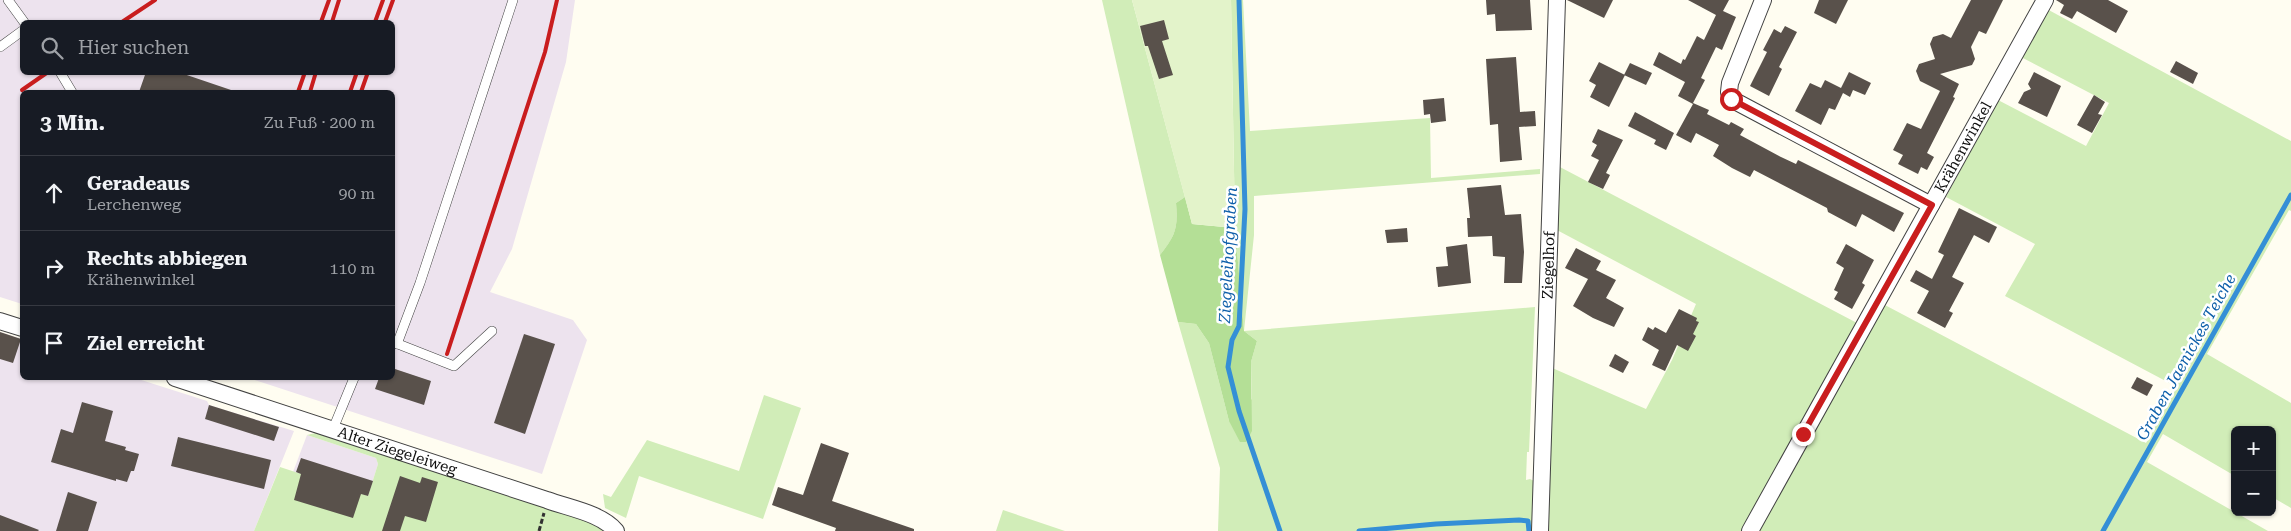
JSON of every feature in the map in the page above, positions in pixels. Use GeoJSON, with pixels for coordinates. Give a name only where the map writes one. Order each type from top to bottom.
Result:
{"type":"FeatureCollection","features":[{"type":"Feature","properties":{"kind":"street","name":"Ziegelhof"},"geometry":{"type":"LineString","coordinates":[[1540,531],[1558,0]]}},
{"type":"Feature","properties":{"kind":"street"},"geometry":{"type":"LineString","coordinates":[[1763,0],[1730,83],[1729,92],[1731,99],[1932,205]]}},
{"type":"Feature","properties":{"kind":"street","name":"Krähenwinkel"},"geometry":{"type":"LineString","coordinates":[[1750,531],[2045,0]]}},
{"type":"Feature","properties":{"kind":"street"},"geometry":{"type":"LineString","coordinates":[[0,321],[20,327]]}},
{"type":"Feature","properties":{"kind":"street","name":"Alter Ziegeleiweg"},"geometry":{"type":"LineString","coordinates":[[181,380],[333,428],[601,519],[611,525],[616,531]]}},
{"type":"Feature","properties":{"kind":"lane"},"geometry":{"type":"LineString","coordinates":[[8,0],[23,20]]}},
{"type":"Feature","properties":{"kind":"lane"},"geometry":{"type":"LineString","coordinates":[[492,331],[454,366],[395,343],[420,284],[512,0]]}},
{"type":"Feature","properties":{"kind":"lane"},"geometry":{"type":"LineString","coordinates":[[0,47],[20,32]]}},
{"type":"Feature","properties":{"kind":"lane"},"geometry":{"type":"LineString","coordinates":[[62,75],[71,90]]}},
{"type":"Feature","properties":{"kind":"lane"},"geometry":{"type":"LineString","coordinates":[[333,428],[353,380]]}},
{"type":"Feature","properties":{"kind":"shaded area"},"geometry":{"type":"Polygon","coordinates":[[[0,0],[575,0],[566,62],[512,249],[490,292],[573,320],[587,340],[542,474],[255,380],[395,380],[395,90],[20,90],[20,303],[0,297],[0,0]]]}},
{"type":"Feature","properties":{"kind":"shaded area"},"geometry":{"type":"Polygon","coordinates":[[[0,332],[20,338],[20,380],[141,380],[207,401],[209,405],[294,431],[254,531],[0,531],[0,332]]]}},
{"type":"Feature","properties":{"kind":"shaded area"},"geometry":{"type":"Polygon","coordinates":[[[307,435],[376,458],[378,464],[368,496],[293,472],[307,435]]]}},
{"type":"Feature","properties":{"kind":"green space"},"geometry":{"type":"Polygon","coordinates":[[[1102,0],[1132,0],[1185,197],[1176,203],[1177,219],[1175,231],[1170,242],[1160,255],[1102,0]]]}},
{"type":"Feature","properties":{"kind":"green space"},"geometry":{"type":"Polygon","coordinates":[[[1132,0],[1231,0],[1235,228],[1192,224],[1132,0]]]}},
{"type":"Feature","properties":{"kind":"green space"},"geometry":{"type":"Polygon","coordinates":[[[1231,0],[1243,0],[1250,131],[1430,118],[1431,178],[1540,169],[1540,174],[1254,196],[1254,235],[1244,331],[1235,228],[1231,0]]]}},
{"type":"Feature","properties":{"kind":"green space"},"geometry":{"type":"Polygon","coordinates":[[[2045,8],[2291,141],[2291,211],[2289,210],[2207,354],[2291,403],[2291,508],[2276,499],[2276,426],[2231,426],[2231,474],[2163,434],[2147,462],[2231,510],[2231,516],[2242,516],[2268,531],[1758,531],[1883,304],[2146,443],[2177,387],[2005,296],[2035,244],[1946,197],[1998,100],[2086,146],[2109,103],[2019,56],[2045,8]]]}},
{"type":"Feature","properties":{"kind":"green space"},"geometry":{"type":"Polygon","coordinates":[[[1558,166],[1857,323],[1743,531],[1545,531],[1550,367],[1646,409],[1672,360],[1696,304],[1555,229],[1558,166]]]}},
{"type":"Feature","properties":{"kind":"green space"},"geometry":{"type":"Polygon","coordinates":[[[1185,197],[1192,224],[1235,228],[1244,331],[1257,341],[1251,362],[1252,431],[1246,442],[1240,442],[1229,421],[1209,343],[1196,324],[1178,322],[1160,255],[1170,242],[1175,231],[1177,219],[1176,203],[1185,197]]]}},
{"type":"Feature","properties":{"kind":"green space"},"geometry":{"type":"Polygon","coordinates":[[[1535,307],[1529,452],[1527,452],[1526,480],[1530,479],[1536,482],[1534,531],[1218,531],[1220,468],[1178,322],[1196,324],[1209,343],[1229,421],[1252,399],[1251,362],[1257,341],[1244,331],[1535,307]]]}},
{"type":"Feature","properties":{"kind":"green space"},"geometry":{"type":"Polygon","coordinates":[[[764,395],[801,408],[763,519],[639,476],[626,518],[605,508],[603,494],[611,497],[647,440],[739,471],[764,395]]]}},
{"type":"Feature","properties":{"kind":"green space"},"geometry":{"type":"Polygon","coordinates":[[[320,432],[608,528],[610,531],[254,531],[280,467],[368,496],[378,464],[376,458],[307,435],[320,432]]]}},
{"type":"Feature","properties":{"kind":"green space"},"geometry":{"type":"Polygon","coordinates":[[[1003,510],[1065,531],[996,531],[1003,510]]]}},
{"type":"Feature","properties":{"kind":"building"},"geometry":{"type":"Polygon","coordinates":[[[1486,0],[1530,0],[1532,30],[1496,31],[1495,14],[1487,15],[1486,0]]]}},
{"type":"Feature","properties":{"kind":"building"},"geometry":{"type":"Polygon","coordinates":[[[1567,0],[1613,0],[1604,18],[1567,0]]]}},
{"type":"Feature","properties":{"kind":"building"},"geometry":{"type":"Polygon","coordinates":[[[1688,0],[1729,0],[1723,11],[1736,17],[1722,50],[1716,47],[1701,78],[1705,80],[1693,103],[1709,110],[1707,114],[1729,125],[1731,122],[1744,129],[1740,135],[1781,157],[1796,164],[1798,160],[1904,213],[1894,232],[1862,214],[1856,227],[1828,212],[1827,208],[1754,170],[1750,177],[1732,168],[1713,156],[1719,145],[1696,133],[1691,143],[1676,135],[1693,104],[1678,96],[1685,82],[1653,65],[1659,52],[1681,64],[1697,36],[1704,40],[1716,15],[1688,0]]]}},
{"type":"Feature","properties":{"kind":"building"},"geometry":{"type":"Polygon","coordinates":[[[1819,0],[1848,0],[1836,24],[1814,13],[1819,0]]]}},
{"type":"Feature","properties":{"kind":"building"},"geometry":{"type":"Polygon","coordinates":[[[1971,0],[2003,0],[1986,34],[1979,31],[1971,47],[1975,59],[1972,65],[1940,74],[1959,84],[1953,97],[1955,98],[1927,153],[1934,157],[1927,170],[1921,167],[1918,174],[1898,164],[1903,155],[1893,150],[1907,123],[1921,129],[1940,91],[1920,81],[1916,71],[1919,64],[1935,59],[1930,44],[1933,37],[1943,34],[1951,38],[1971,0]]]}},
{"type":"Feature","properties":{"kind":"building"},"geometry":{"type":"Polygon","coordinates":[[[2056,0],[2108,0],[2128,11],[2116,33],[2077,11],[2072,19],[2060,13],[2064,5],[2056,0]]]}},
{"type":"Feature","properties":{"kind":"building"},"geometry":{"type":"Polygon","coordinates":[[[1164,20],[1169,39],[1162,41],[1173,75],[1159,79],[1148,46],[1145,46],[1140,26],[1164,20]]]}},
{"type":"Feature","properties":{"kind":"building"},"geometry":{"type":"Polygon","coordinates":[[[1785,26],[1797,32],[1779,67],[1782,69],[1769,96],[1750,86],[1767,52],[1763,50],[1774,29],[1781,33],[1785,26]]]}},
{"type":"Feature","properties":{"kind":"building"},"geometry":{"type":"Polygon","coordinates":[[[1516,57],[1520,112],[1535,111],[1536,126],[1519,127],[1522,160],[1500,162],[1498,124],[1490,125],[1486,59],[1516,57]]]}},
{"type":"Feature","properties":{"kind":"building"},"geometry":{"type":"Polygon","coordinates":[[[2176,61],[2198,73],[2193,84],[2170,72],[2176,61]]]}},
{"type":"Feature","properties":{"kind":"building"},"geometry":{"type":"Polygon","coordinates":[[[1599,62],[1625,75],[1609,107],[1590,97],[1596,85],[1589,81],[1599,62]]]}},
{"type":"Feature","properties":{"kind":"building"},"geometry":{"type":"Polygon","coordinates":[[[1630,63],[1652,73],[1646,85],[1624,75],[1630,63]]]}},
{"type":"Feature","properties":{"kind":"building"},"geometry":{"type":"Polygon","coordinates":[[[1849,72],[1871,83],[1865,95],[1853,90],[1850,97],[1843,93],[1835,110],[1829,108],[1821,125],[1795,111],[1810,83],[1821,88],[1825,80],[1841,88],[1849,72]]]}},
{"type":"Feature","properties":{"kind":"building"},"geometry":{"type":"Polygon","coordinates":[[[2034,72],[2061,86],[2047,117],[2018,103],[2024,92],[2031,89],[2028,84],[2034,72]]]}},
{"type":"Feature","properties":{"kind":"building"},"geometry":{"type":"Polygon","coordinates":[[[145,75],[187,75],[231,90],[140,90],[145,75]]]}},
{"type":"Feature","properties":{"kind":"building"},"geometry":{"type":"Polygon","coordinates":[[[2094,95],[2105,102],[2098,114],[2102,115],[2092,133],[2077,125],[2094,95]]]}},
{"type":"Feature","properties":{"kind":"building"},"geometry":{"type":"Polygon","coordinates":[[[1444,98],[1446,121],[1431,123],[1430,114],[1424,115],[1423,100],[1444,98]]]}},
{"type":"Feature","properties":{"kind":"building"},"geometry":{"type":"Polygon","coordinates":[[[1635,112],[1674,133],[1666,150],[1654,144],[1656,140],[1628,126],[1635,112]]]}},
{"type":"Feature","properties":{"kind":"building"},"geometry":{"type":"Polygon","coordinates":[[[1598,129],[1623,140],[1606,173],[1610,175],[1603,189],[1588,182],[1599,160],[1591,156],[1597,145],[1592,142],[1598,129]]]}},
{"type":"Feature","properties":{"kind":"building"},"geometry":{"type":"Polygon","coordinates":[[[1501,185],[1505,215],[1521,214],[1524,252],[1522,283],[1504,283],[1505,257],[1493,256],[1492,236],[1468,237],[1467,218],[1470,218],[1467,188],[1501,185]]]}},
{"type":"Feature","properties":{"kind":"building"},"geometry":{"type":"Polygon","coordinates":[[[1959,208],[1997,227],[1989,243],[1974,235],[1952,277],[1964,283],[1949,311],[1953,313],[1945,328],[1917,313],[1929,291],[1910,281],[1916,270],[1932,279],[1944,255],[1938,252],[1959,208]]]}},
{"type":"Feature","properties":{"kind":"building"},"geometry":{"type":"Polygon","coordinates":[[[1407,228],[1408,242],[1387,243],[1385,230],[1407,228]]]}},
{"type":"Feature","properties":{"kind":"building"},"geometry":{"type":"Polygon","coordinates":[[[1467,244],[1471,283],[1438,287],[1436,267],[1448,266],[1446,247],[1467,244]]]}},
{"type":"Feature","properties":{"kind":"building"},"geometry":{"type":"Polygon","coordinates":[[[1846,244],[1874,260],[1862,283],[1865,285],[1852,309],[1834,299],[1838,292],[1834,290],[1844,268],[1836,263],[1846,244]]]}},
{"type":"Feature","properties":{"kind":"building"},"geometry":{"type":"Polygon","coordinates":[[[1576,248],[1601,261],[1596,270],[1616,280],[1606,298],[1624,308],[1614,327],[1593,318],[1573,306],[1588,279],[1565,268],[1576,248]]]}},
{"type":"Feature","properties":{"kind":"building"},"geometry":{"type":"Polygon","coordinates":[[[1679,309],[1697,318],[1696,321],[1699,322],[1693,334],[1696,336],[1688,351],[1677,345],[1665,371],[1652,365],[1659,350],[1642,340],[1648,327],[1653,330],[1655,327],[1666,333],[1679,309]]]}},
{"type":"Feature","properties":{"kind":"building"},"geometry":{"type":"Polygon","coordinates":[[[0,332],[20,339],[13,363],[0,359],[0,332]]]}},
{"type":"Feature","properties":{"kind":"building"},"geometry":{"type":"Polygon","coordinates":[[[524,334],[555,344],[525,434],[494,423],[524,334]]]}},
{"type":"Feature","properties":{"kind":"building"},"geometry":{"type":"Polygon","coordinates":[[[1615,354],[1629,362],[1623,373],[1609,366],[1615,354]]]}},
{"type":"Feature","properties":{"kind":"building"},"geometry":{"type":"Polygon","coordinates":[[[395,369],[431,381],[424,405],[375,389],[378,380],[395,380],[395,369]]]}},
{"type":"Feature","properties":{"kind":"building"},"geometry":{"type":"Polygon","coordinates":[[[2137,377],[2153,385],[2147,396],[2131,388],[2137,377]]]}},
{"type":"Feature","properties":{"kind":"building"},"geometry":{"type":"Polygon","coordinates":[[[82,402],[113,411],[105,441],[126,447],[125,450],[139,454],[134,471],[131,471],[127,482],[116,479],[116,481],[51,462],[61,429],[73,433],[82,402]]]}},
{"type":"Feature","properties":{"kind":"building"},"geometry":{"type":"Polygon","coordinates":[[[209,405],[279,427],[274,441],[205,419],[209,405]]]}},
{"type":"Feature","properties":{"kind":"building"},"geometry":{"type":"Polygon","coordinates":[[[178,437],[271,460],[264,489],[171,466],[178,437]]]}},
{"type":"Feature","properties":{"kind":"building"},"geometry":{"type":"Polygon","coordinates":[[[821,443],[849,453],[832,501],[914,529],[914,531],[835,531],[836,528],[772,505],[778,487],[803,495],[821,443]]]}},
{"type":"Feature","properties":{"kind":"building"},"geometry":{"type":"Polygon","coordinates":[[[301,458],[373,481],[368,496],[361,494],[353,518],[294,500],[301,474],[296,472],[301,458]]]}},
{"type":"Feature","properties":{"kind":"building"},"geometry":{"type":"Polygon","coordinates":[[[400,476],[420,483],[422,477],[438,482],[426,522],[405,516],[400,531],[382,531],[400,476]]]}},
{"type":"Feature","properties":{"kind":"building"},"geometry":{"type":"Polygon","coordinates":[[[68,492],[97,502],[88,531],[56,531],[68,492]]]}},
{"type":"Feature","properties":{"kind":"building"},"geometry":{"type":"Polygon","coordinates":[[[0,515],[39,530],[0,531],[0,515]]]}},
{"type":"Feature","properties":{"kind":"waterway","name":"Ziegeleihofgraben"},"geometry":{"type":"LineString","coordinates":[[1239,0],[1245,209],[1239,326],[1232,340],[1228,367],[1239,411],[1280,531]]}},
{"type":"Feature","properties":{"kind":"waterway","name":"Graben Jaenickes Teiche"},"geometry":{"type":"LineString","coordinates":[[2103,531],[2291,195]]}},
{"type":"Feature","properties":{"kind":"waterway","name":"Ziegeleihofgraben"},"geometry":{"type":"LineString","coordinates":[[1359,531],[1436,524],[1519,520],[1528,521],[1529,531]]}},
{"type":"Feature","properties":{"kind":"railway"},"geometry":{"type":"LineString","coordinates":[[125,20],[155,0]]}},
{"type":"Feature","properties":{"kind":"railway"},"geometry":{"type":"LineString","coordinates":[[322,20],[329,0]]}},
{"type":"Feature","properties":{"kind":"railway"},"geometry":{"type":"LineString","coordinates":[[333,20],[339,0]]}},
{"type":"Feature","properties":{"kind":"railway"},"geometry":{"type":"LineString","coordinates":[[376,20],[383,0]]}},
{"type":"Feature","properties":{"kind":"railway"},"geometry":{"type":"LineString","coordinates":[[386,20],[393,0]]}},
{"type":"Feature","properties":{"kind":"railway"},"geometry":{"type":"LineString","coordinates":[[447,354],[545,52],[557,0]]}},
{"type":"Feature","properties":{"kind":"railway"},"geometry":{"type":"LineString","coordinates":[[22,90],[44,75]]}},
{"type":"Feature","properties":{"kind":"railway"},"geometry":{"type":"LineString","coordinates":[[299,90],[304,75]]}},
{"type":"Feature","properties":{"kind":"railway"},"geometry":{"type":"LineString","coordinates":[[311,90],[315,75]]}},
{"type":"Feature","properties":{"kind":"railway"},"geometry":{"type":"LineString","coordinates":[[351,90],[356,75]]}},
{"type":"Feature","properties":{"kind":"railway"},"geometry":{"type":"LineString","coordinates":[[362,90],[367,75]]}},
{"type":"Feature","properties":{"kind":"route"},"geometry":{"type":"LineString","coordinates":[[1731,99],[1932,205],[1803,434]]}}]}
